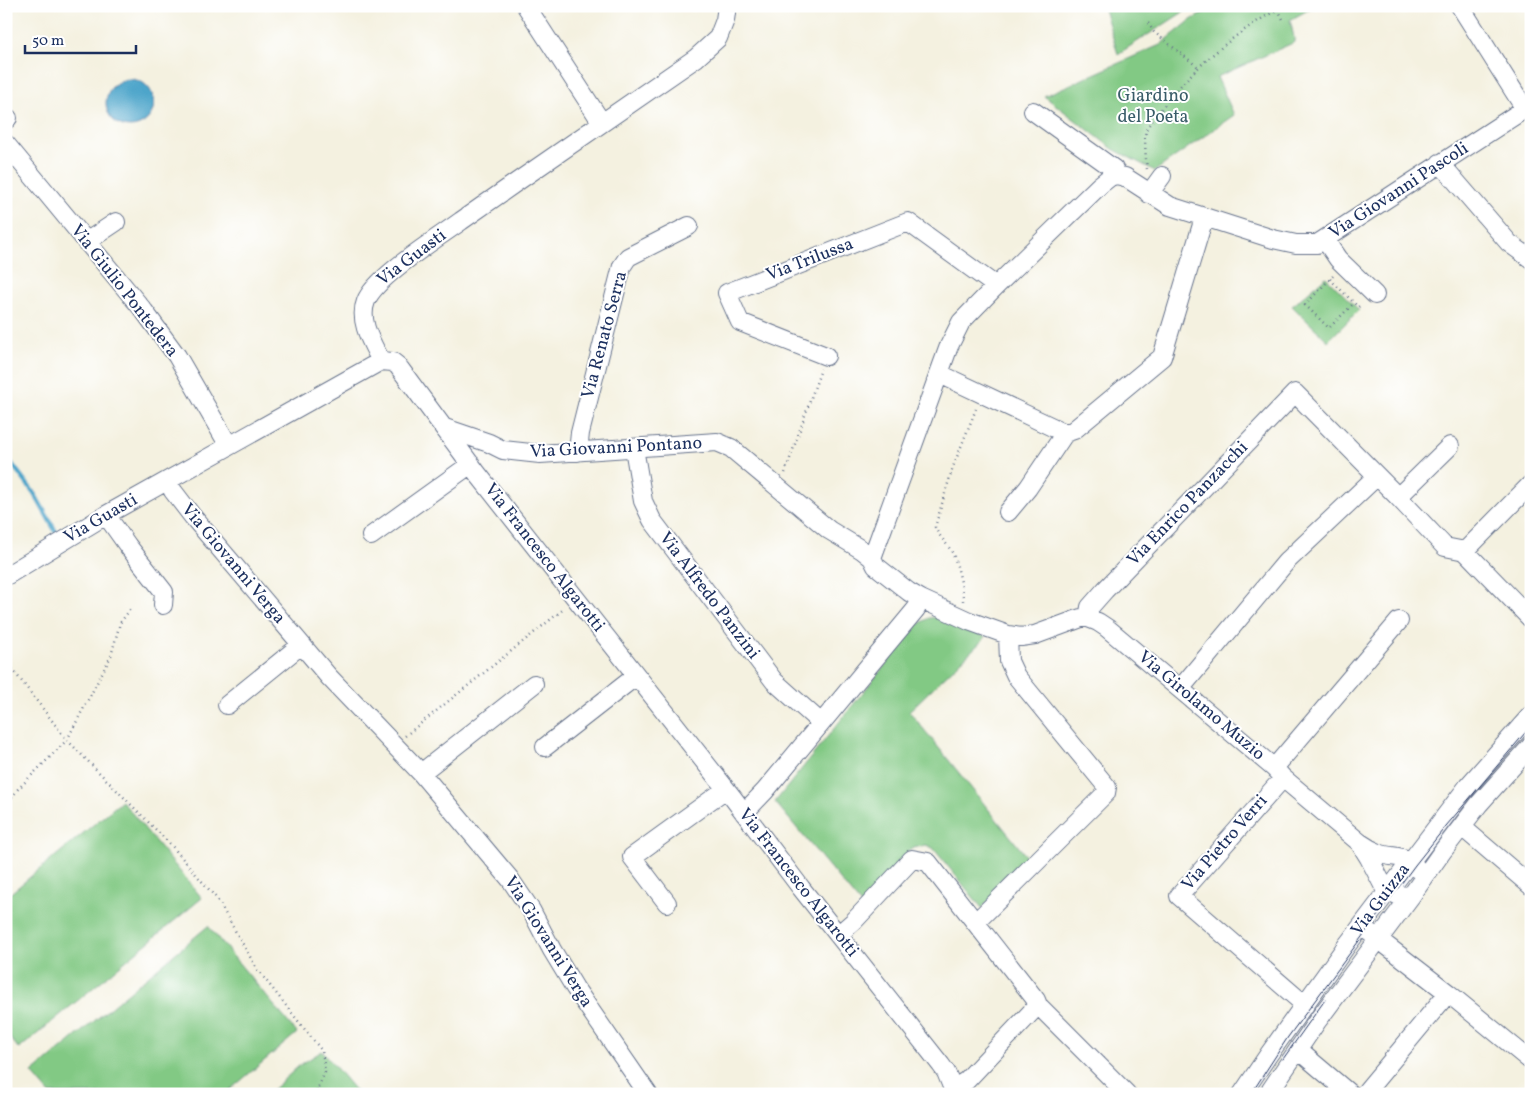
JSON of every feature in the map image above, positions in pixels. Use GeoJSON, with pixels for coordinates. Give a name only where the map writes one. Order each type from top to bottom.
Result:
{"type":"FeatureCollection","features":[{"type":"Feature","properties":{"kind":"street"},"geometry":{"type":"LineString","coordinates":[[526,6],[602,123]]}},
{"type":"Feature","properties":{"kind":"street","name":"Via Guasti"},"geometry":{"type":"LineString","coordinates":[[6,576],[106,514],[380,361],[363,319],[366,299],[373,287],[412,257],[696,58],[718,38],[728,6]]}},
{"type":"Feature","properties":{"kind":"street","name":"Via Giovanni Pascoli"},"geometry":{"type":"LineString","coordinates":[[1033,111],[1114,169],[1116,175],[1156,184],[1170,206],[1204,218],[1296,244],[1317,244],[1528,107],[1460,6]]}},
{"type":"Feature","properties":{"kind":"street","name":"Via Giulio Pontedera"},"geometry":{"type":"LineString","coordinates":[[6,144],[144,312],[177,356],[229,446]]}},
{"type":"Feature","properties":{"kind":"street"},"geometry":{"type":"LineString","coordinates":[[1440,163],[1510,243],[1531,259]]}},
{"type":"Feature","properties":{"kind":"street"},"geometry":{"type":"LineString","coordinates":[[872,558],[949,346],[961,322],[1100,185],[1116,175]]}},
{"type":"Feature","properties":{"kind":"street"},"geometry":{"type":"LineString","coordinates":[[1008,512],[1028,488],[1065,433],[1074,430],[1162,357],[1204,218]]}},
{"type":"Feature","properties":{"kind":"street"},"geometry":{"type":"LineString","coordinates":[[86,242],[116,222]]}},
{"type":"Feature","properties":{"kind":"street","name":"Via Trilussa"},"geometry":{"type":"LineString","coordinates":[[826,356],[740,322],[727,293],[908,222],[996,286]]}},
{"type":"Feature","properties":{"kind":"street","name":"Via Renato Serra"},"geometry":{"type":"LineString","coordinates":[[578,452],[580,433],[622,266],[628,257],[689,226]]}},
{"type":"Feature","properties":{"kind":"street"},"geometry":{"type":"LineString","coordinates":[[1325,240],[1338,258],[1375,295]]}},
{"type":"Feature","properties":{"kind":"street","name":"Via Francesco Algarotti"},"geometry":{"type":"LineString","coordinates":[[380,361],[396,364],[471,464],[941,1065],[954,1091]]}},
{"type":"Feature","properties":{"kind":"street"},"geometry":{"type":"LineString","coordinates":[[940,374],[1065,433]]}},
{"type":"Feature","properties":{"kind":"street","name":"Via Enrico Panzacchi"},"geometry":{"type":"LineString","coordinates":[[1088,618],[1090,607],[1105,590],[1294,393],[1377,476]]}},
{"type":"Feature","properties":{"kind":"street","name":"Via Giovanni Pontano"},"geometry":{"type":"LineString","coordinates":[[445,428],[489,443],[503,450],[540,454],[717,442],[731,448],[829,530],[852,542],[872,558],[876,566],[910,592],[969,621],[1008,635]]}},
{"type":"Feature","properties":{"kind":"street"},"geometry":{"type":"LineString","coordinates":[[1398,497],[1450,446]]}},
{"type":"Feature","properties":{"kind":"street","name":"Via Alfredo Panzini"},"geometry":{"type":"LineString","coordinates":[[634,448],[635,466],[642,501],[652,520],[774,681],[821,723]]}},
{"type":"Feature","properties":{"kind":"street"},"geometry":{"type":"LineString","coordinates":[[370,536],[471,464]]}},
{"type":"Feature","properties":{"kind":"street"},"geometry":{"type":"LineString","coordinates":[[1180,689],[1286,562],[1377,476],[1445,547],[1464,551],[1531,619]]}},
{"type":"Feature","properties":{"kind":"street","name":"Via Giovanni Verga"},"geometry":{"type":"LineString","coordinates":[[168,481],[173,491],[193,517],[301,645],[421,773],[510,879],[531,910],[571,982],[648,1094]]}},
{"type":"Feature","properties":{"kind":"street"},"geometry":{"type":"LineString","coordinates":[[1464,551],[1531,484]]}},
{"type":"Feature","properties":{"kind":"street"},"geometry":{"type":"LineString","coordinates":[[106,514],[164,592],[163,605]]}},
{"type":"Feature","properties":{"kind":"street"},"geometry":{"type":"LineString","coordinates":[[744,813],[765,791],[916,609],[921,599]]}},
{"type":"Feature","properties":{"kind":"street"},"geometry":{"type":"LineString","coordinates":[[976,922],[1106,794],[1107,787],[1020,681],[1009,661],[1008,635],[1021,637],[1036,636],[1073,620],[1088,618]]}},
{"type":"Feature","properties":{"kind":"street","name":"Via Girolamo Muzio"},"geometry":{"type":"LineString","coordinates":[[1088,618],[1108,628],[1358,842],[1388,892]]}},
{"type":"Feature","properties":{"kind":"street"},"geometry":{"type":"LineString","coordinates":[[1278,773],[1399,621]]}},
{"type":"Feature","properties":{"kind":"street"},"geometry":{"type":"LineString","coordinates":[[1013,670],[1017,659],[1036,636]]}},
{"type":"Feature","properties":{"kind":"street"},"geometry":{"type":"LineString","coordinates":[[227,705],[301,645]]}},
{"type":"Feature","properties":{"kind":"street"},"geometry":{"type":"LineString","coordinates":[[545,747],[636,676]]}},
{"type":"Feature","properties":{"kind":"street"},"geometry":{"type":"LineString","coordinates":[[421,773],[534,684]]}},
{"type":"Feature","properties":{"kind":"street","name":"Via Guizza"},"geometry":{"type":"LineString","coordinates":[[1242,1094],[1268,1054],[1468,786],[1531,716]]}},
{"type":"Feature","properties":{"kind":"street","name":"Via Guizza"},"geometry":{"type":"LineString","coordinates":[[1268,1094],[1298,1050],[1479,804],[1531,746]]}},
{"type":"Feature","properties":{"kind":"street","name":"Via Pietro Verri"},"geometry":{"type":"LineString","coordinates":[[1278,773],[1179,896],[1305,1005]]}},
{"type":"Feature","properties":{"kind":"street"},"geometry":{"type":"LineString","coordinates":[[667,903],[632,857],[726,789]]}},
{"type":"Feature","properties":{"kind":"street"},"geometry":{"type":"LineString","coordinates":[[1462,827],[1531,886]]}},
{"type":"Feature","properties":{"kind":"street"},"geometry":{"type":"LineString","coordinates":[[1358,842],[1384,855],[1411,861],[1422,880]]}},
{"type":"Feature","properties":{"kind":"street"},"geometry":{"type":"LineString","coordinates":[[838,935],[854,921],[912,858],[928,862],[1038,1005],[1127,1094]]}},
{"type":"Feature","properties":{"kind":"street"},"geometry":{"type":"LineString","coordinates":[[1388,892],[1401,896],[1411,896]]}},
{"type":"Feature","properties":{"kind":"street"},"geometry":{"type":"LineString","coordinates":[[1362,926],[1531,1061]]}},
{"type":"Feature","properties":{"kind":"street"},"geometry":{"type":"LineString","coordinates":[[1364,1094],[1448,993]]}},
{"type":"Feature","properties":{"kind":"street"},"geometry":{"type":"LineString","coordinates":[[954,1091],[966,1081],[1038,1005]]}},
{"type":"Feature","properties":{"kind":"street"},"geometry":{"type":"LineString","coordinates":[[1298,1050],[1350,1094]]}},
{"type":"Feature","properties":{"kind":"path"},"geometry":{"type":"LineString","coordinates":[[1156,184],[1147,168],[1146,130],[1169,97],[1198,67],[1228,42],[1285,6]]}},
{"type":"Feature","properties":{"kind":"path"},"geometry":{"type":"LineString","coordinates":[[1278,9],[1283,19]]}},
{"type":"Feature","properties":{"kind":"path"},"geometry":{"type":"LineString","coordinates":[[1148,23],[1154,32],[1198,67]]}},
{"type":"Feature","properties":{"kind":"path"},"geometry":{"type":"LineString","coordinates":[[1329,271],[1333,275],[1305,305],[1328,328],[1354,303]]}},
{"type":"Feature","properties":{"kind":"path"},"geometry":{"type":"LineString","coordinates":[[777,486],[784,477],[826,356]]}},
{"type":"Feature","properties":{"kind":"path"},"geometry":{"type":"LineString","coordinates":[[962,604],[963,599],[953,554],[939,537],[935,527],[953,467],[982,393]]}},
{"type":"Feature","properties":{"kind":"path"},"geometry":{"type":"LineString","coordinates":[[401,739],[568,605]]}},
{"type":"Feature","properties":{"kind":"path"},"geometry":{"type":"LineString","coordinates":[[6,806],[18,789],[67,740],[111,656],[120,624],[132,607]]}},
{"type":"Feature","properties":{"kind":"path"},"geometry":{"type":"LineString","coordinates":[[6,661],[67,740],[172,846],[217,899],[256,969],[322,1051],[325,1072],[318,1088],[313,1094]]}},
{"type":"Feature","properties":{"kind":"path"},"geometry":{"type":"LineString","coordinates":[[318,1088],[322,1094]]}},
{"type":"Feature","properties":{"kind":"green space"},"geometry":{"type":"Polygon","coordinates":[[[1103,6],[1183,6],[1185,11],[1118,54],[1103,6]]]}},
{"type":"Feature","properties":{"kind":"green space","name":"Giardino del Poeta"},"geometry":{"type":"Polygon","coordinates":[[[1217,6],[1315,6],[1290,20],[1295,42],[1217,77],[1234,115],[1155,171],[1113,149],[1044,96],[1160,45],[1191,20],[1217,6]]]}},
{"type":"Feature","properties":{"kind":"green space"},"geometry":{"type":"Polygon","coordinates":[[[1326,277],[1359,310],[1328,341],[1292,306],[1326,277]]]}},
{"type":"Feature","properties":{"kind":"green space"},"geometry":{"type":"Polygon","coordinates":[[[938,617],[986,637],[909,711],[1031,862],[982,908],[933,848],[926,845],[910,849],[861,905],[775,802],[918,624],[929,618],[938,617]]]}},
{"type":"Feature","properties":{"kind":"green space"},"geometry":{"type":"Polygon","coordinates":[[[122,801],[202,898],[19,1049],[6,1033],[6,897],[122,801]]]}},
{"type":"Feature","properties":{"kind":"green space"},"geometry":{"type":"Polygon","coordinates":[[[208,926],[297,1033],[225,1094],[50,1094],[32,1073],[208,926]]]}},
{"type":"Feature","properties":{"kind":"green space"},"geometry":{"type":"Polygon","coordinates":[[[322,1051],[358,1094],[268,1094],[300,1065],[322,1051]]]}},
{"type":"Feature","properties":{"kind":"water"},"geometry":{"type":"Polygon","coordinates":[[[125,79],[135,79],[147,86],[154,98],[154,108],[147,120],[135,127],[125,127],[117,123],[110,116],[106,108],[106,98],[110,90],[117,83],[125,79]]]}},
{"type":"Feature","properties":{"kind":"waterway"},"geometry":{"type":"LineString","coordinates":[[6,456],[34,493],[56,532]]}},
{"type":"Feature","properties":{"kind":"tram line"},"geometry":{"type":"LineString","coordinates":[[1251,1094],[1288,1037],[1415,865],[1531,726]]}},
{"type":"Feature","properties":{"kind":"tram line"},"geometry":{"type":"LineString","coordinates":[[1283,1059],[1325,1000]]}}]}
